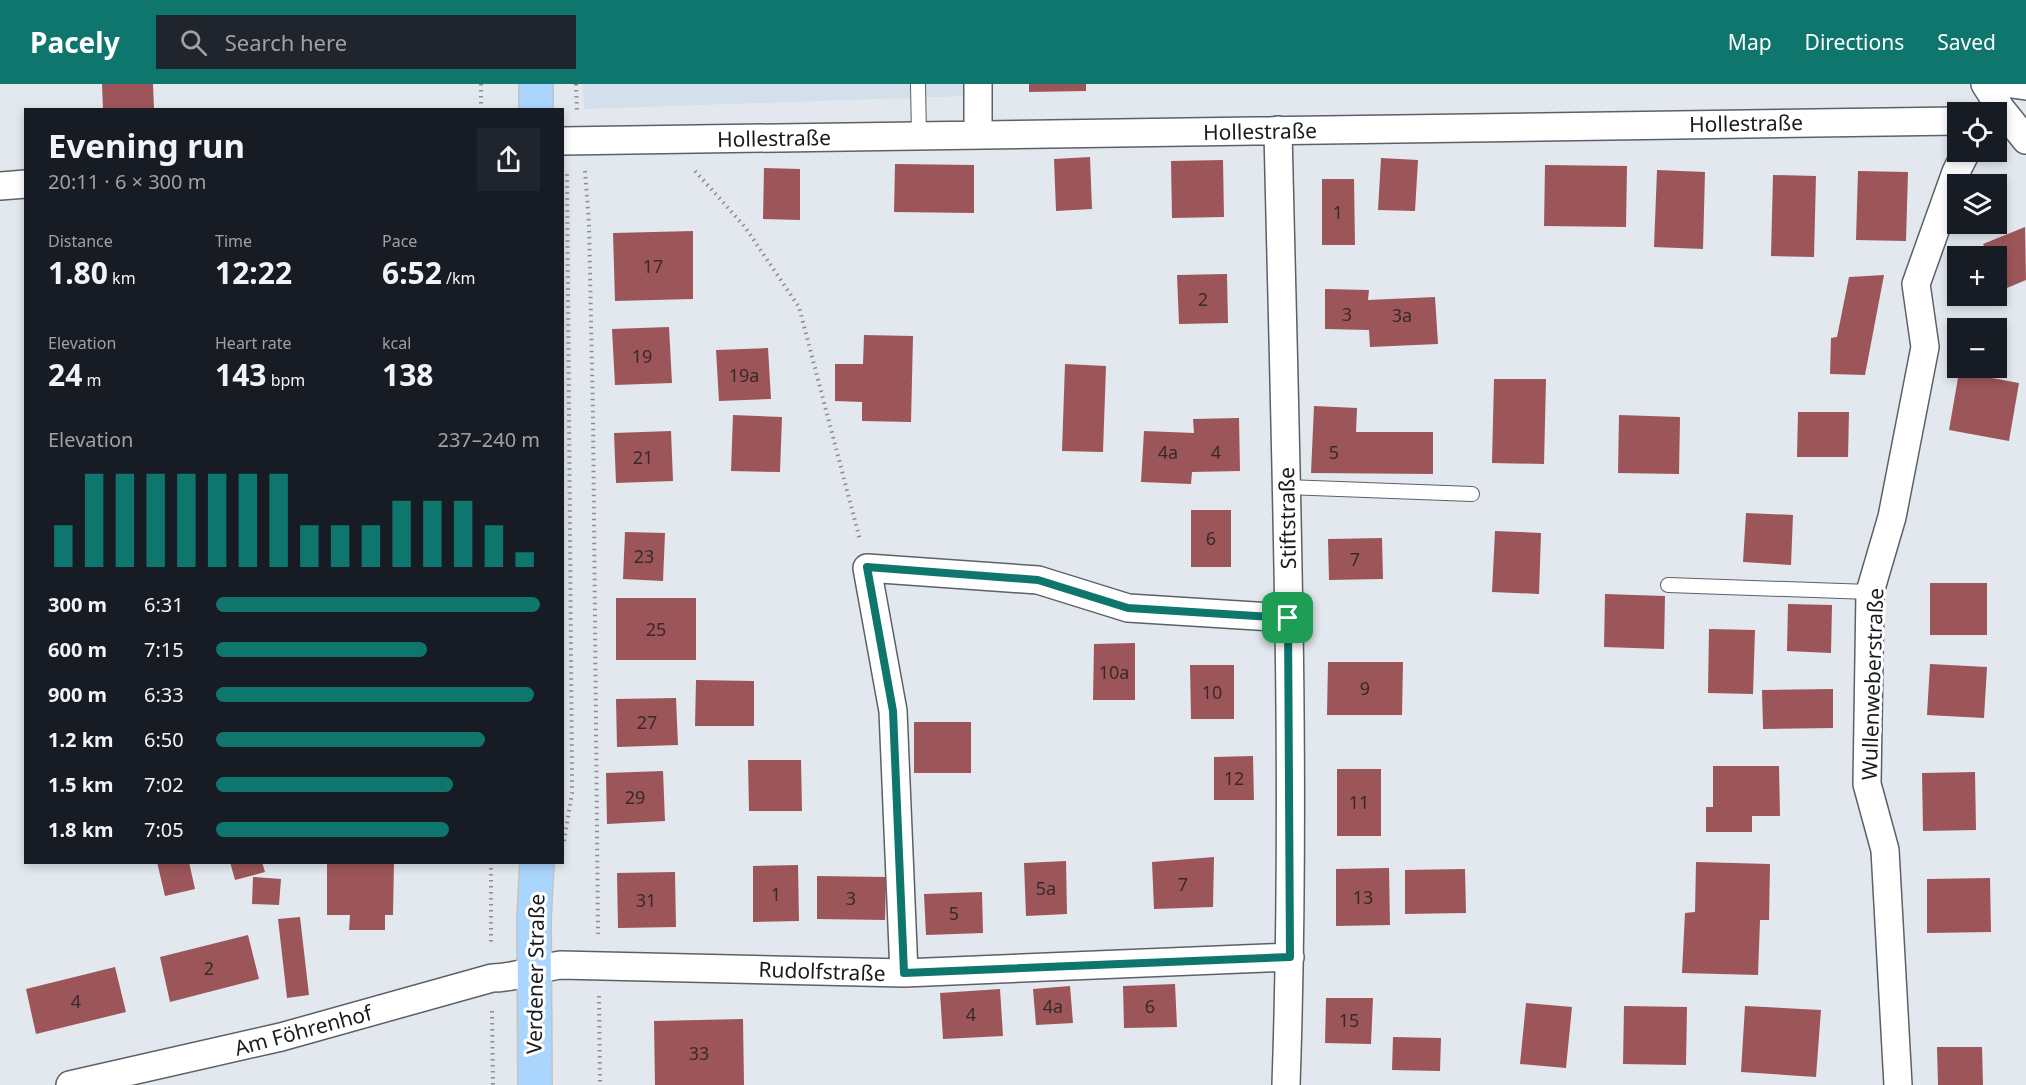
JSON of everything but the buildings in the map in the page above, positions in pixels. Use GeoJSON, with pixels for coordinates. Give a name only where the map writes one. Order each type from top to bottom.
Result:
{"type":"FeatureCollection","features":[{"type":"Feature","properties":{"kind":"main road"},"geometry":{"type":"LineString","coordinates":[[536,84],[536,108]]}},
{"type":"Feature","properties":{"kind":"main road","name":"Verdener Straße"},"geometry":{"type":"LineString","coordinates":[[535,1085],[534,970],[537,864]]}},
{"type":"Feature","properties":{"kind":"street"},"geometry":{"type":"LineString","coordinates":[[978,84],[978,135]]}},
{"type":"Feature","properties":{"kind":"street"},"geometry":{"type":"LineString","coordinates":[[1985,84],[1994,102]]}},
{"type":"Feature","properties":{"kind":"street"},"geometry":{"type":"LineString","coordinates":[[2012,84],[2026,86]]}},
{"type":"Feature","properties":{"kind":"street"},"geometry":{"type":"LineString","coordinates":[[2007,120],[2026,140]]}},
{"type":"Feature","properties":{"kind":"street","name":"Hollestraße"},"geometry":{"type":"LineString","coordinates":[[570,141],[1947,121]]}},
{"type":"Feature","properties":{"kind":"street","name":"Stiftstraße"},"geometry":{"type":"LineString","coordinates":[[1278,130],[1288,618],[1290,957],[1286,1085]]}},
{"type":"Feature","properties":{"kind":"street","name":"Wullenweberstraße"},"geometry":{"type":"LineString","coordinates":[[1898,1085],[1885,850],[1867,784],[1870,592],[1892,518],[1925,347],[1916,284],[1961,162]]}},
{"type":"Feature","properties":{"kind":"street"},"geometry":{"type":"LineString","coordinates":[[0,186],[24,184]]}},
{"type":"Feature","properties":{"kind":"street"},"geometry":{"type":"LineString","coordinates":[[904,973],[893,711],[867,567],[1038,580],[1128,608],[1288,618]]}},
{"type":"Feature","properties":{"kind":"street","name":"Rudolfstraße"},"geometry":{"type":"LineString","coordinates":[[534,970],[560,965],[599,964],[904,973],[1290,957]]}},
{"type":"Feature","properties":{"kind":"street","name":"Am Föhrenhof"},"geometry":{"type":"LineString","coordinates":[[70,1085],[281,1037],[492,978],[521,976],[534,970]]}},
{"type":"Feature","properties":{"kind":"lane"},"geometry":{"type":"LineString","coordinates":[[918,84],[919,136]]}},
{"type":"Feature","properties":{"kind":"lane"},"geometry":{"type":"LineString","coordinates":[[1286,487],[1472,494]]}},
{"type":"Feature","properties":{"kind":"lane"},"geometry":{"type":"LineString","coordinates":[[1668,585],[1870,592]]}},
{"type":"Feature","properties":{"kind":"path"},"geometry":{"type":"LineString","coordinates":[[481,84],[481,108]]}},
{"type":"Feature","properties":{"kind":"path"},"geometry":{"type":"LineString","coordinates":[[564,837],[572,782],[570,141],[577,113],[576,84]]}},
{"type":"Feature","properties":{"kind":"path"},"geometry":{"type":"LineString","coordinates":[[666,139],[745,227],[799,307],[867,567]]}},
{"type":"Feature","properties":{"kind":"path"},"geometry":{"type":"LineString","coordinates":[[570,141],[589,223],[600,1085]]}},
{"type":"Feature","properties":{"kind":"shaded area"},"geometry":{"type":"Polygon","coordinates":[[[583,84],[964,84],[964,96],[584,109],[583,84]]]}},
{"type":"Feature","properties":{"kind":"route"},"geometry":{"type":"LineString","coordinates":[[867,567],[1038,580],[1128,608],[1288,618],[1290,957],[904,973],[893,711],[867,567]]}}]}
